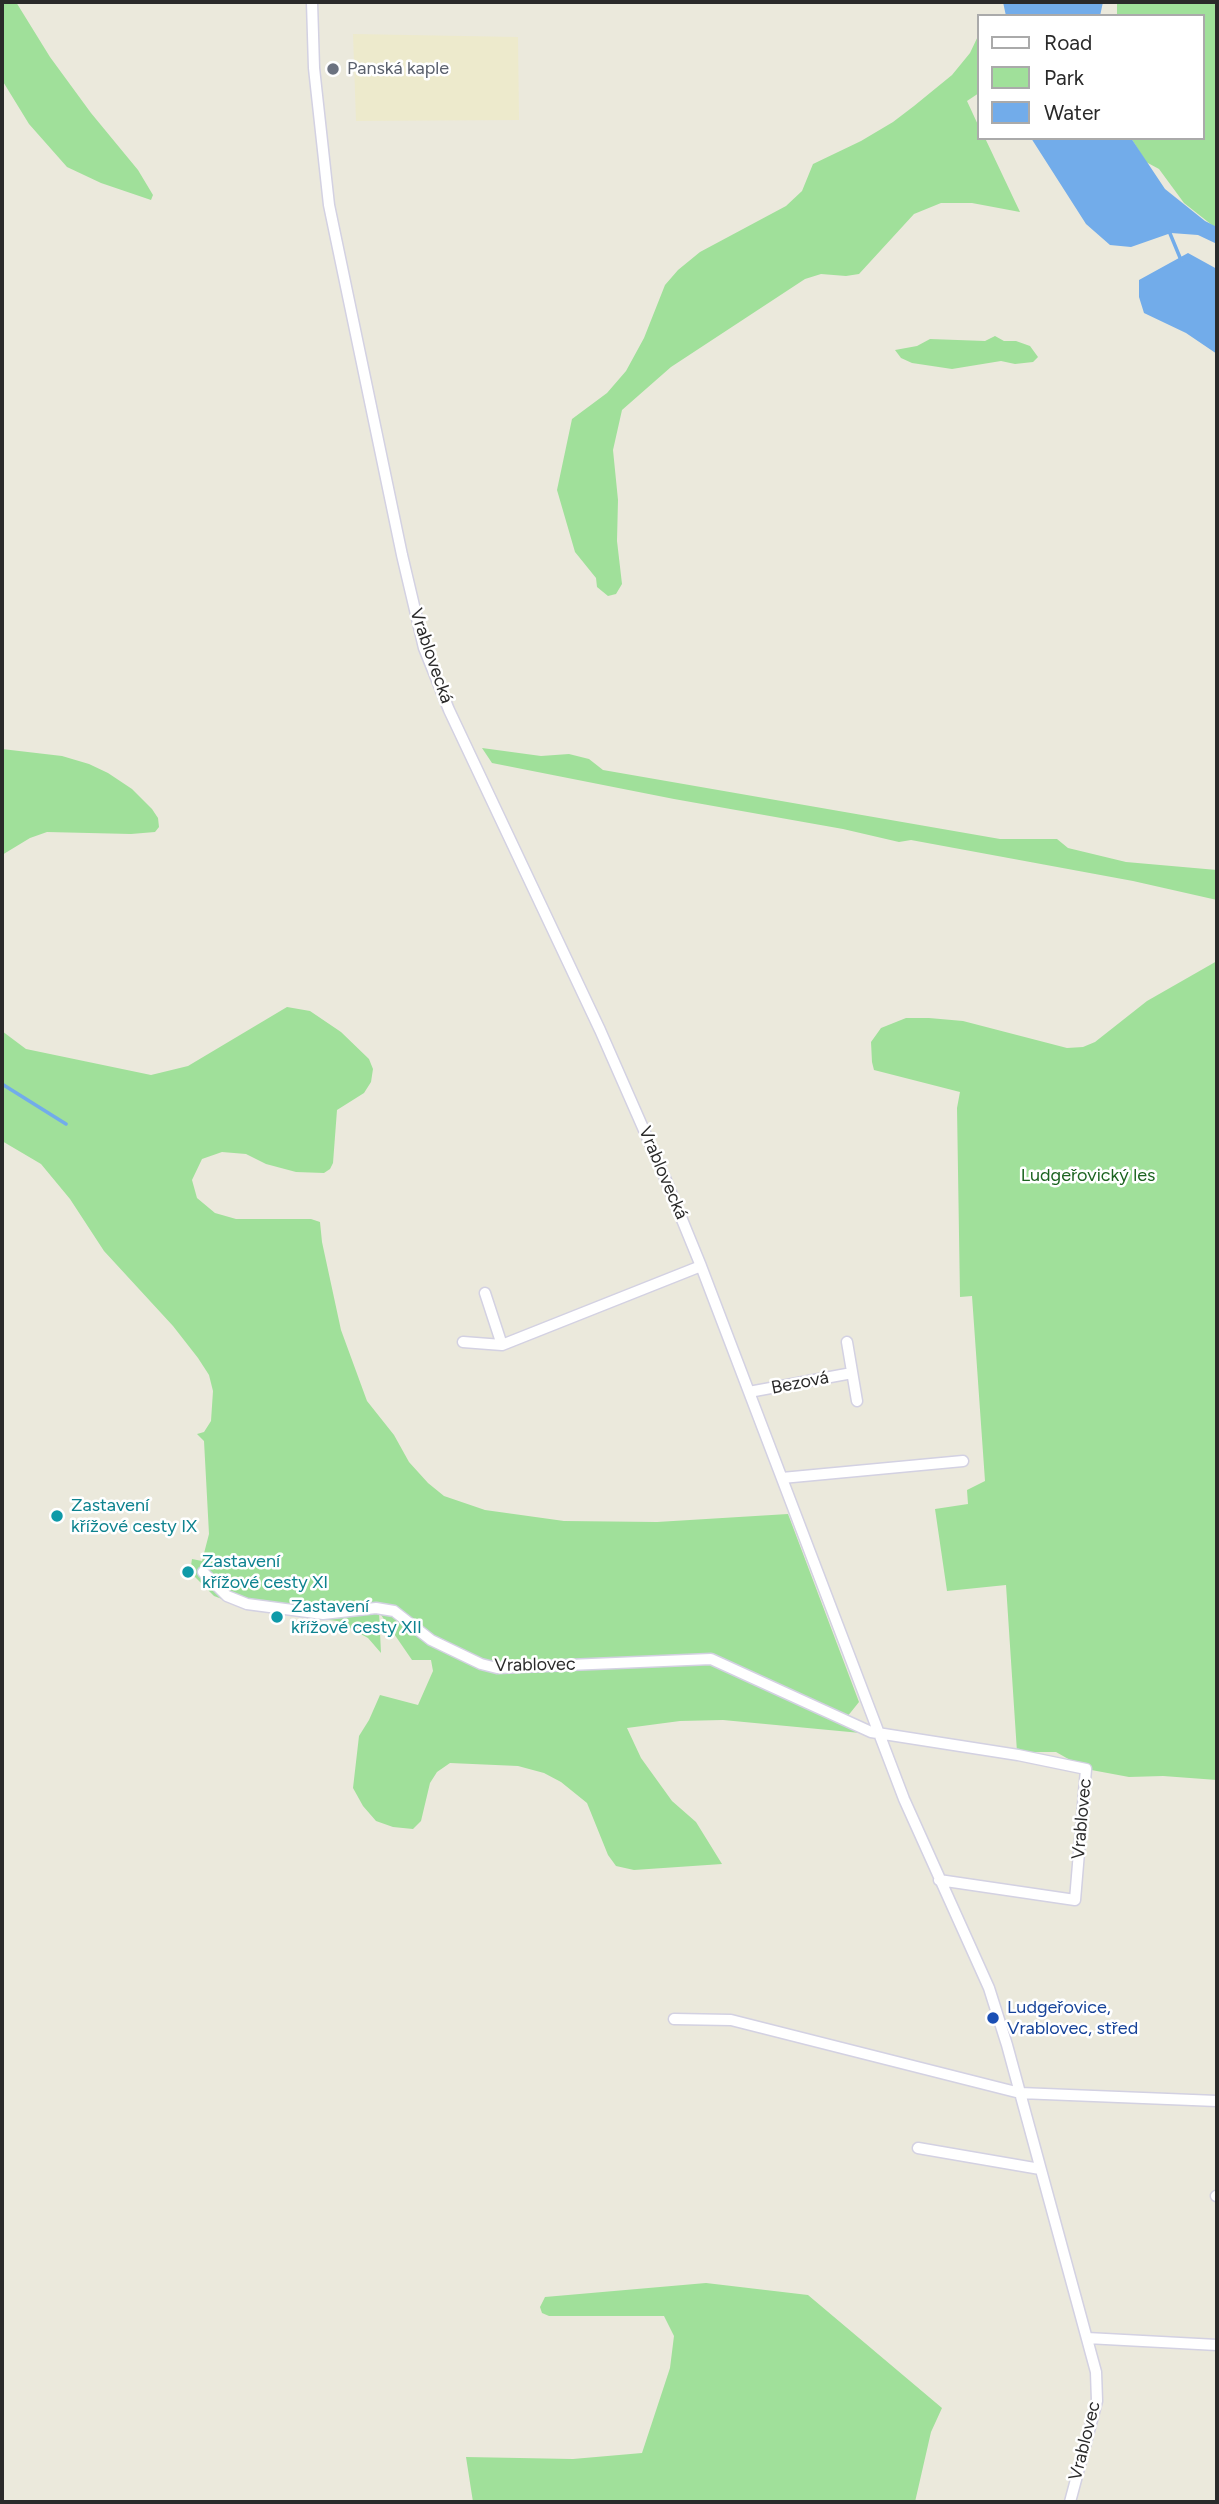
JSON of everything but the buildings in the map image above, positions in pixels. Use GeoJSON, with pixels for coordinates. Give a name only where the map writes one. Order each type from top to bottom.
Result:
{"type":"FeatureCollection","features":[{"type":"Feature","properties":{"kind":"street","name":"Vrablovecká"},"geometry":{"type":"LineString","coordinates":[[312,2],[314,68],[329,205],[424,648],[450,710],[600,1030],[701,1266]]}},
{"type":"Feature","properties":{"kind":"street"},"geometry":{"type":"LineString","coordinates":[[463,1342],[502,1345],[701,1266]]}},
{"type":"Feature","properties":{"kind":"street","name":"Vrablovec"},"geometry":{"type":"LineString","coordinates":[[701,1266],[904,1799],[989,1988],[1096,2372],[1097,2401],[1070,2502]]}},
{"type":"Feature","properties":{"kind":"street"},"geometry":{"type":"LineString","coordinates":[[485,1293],[502,1345]]}},
{"type":"Feature","properties":{"kind":"street","name":"Bezová"},"geometry":{"type":"LineString","coordinates":[[846,1342],[857,1401]]}},
{"type":"Feature","properties":{"kind":"street","name":"Bezová"},"geometry":{"type":"LineString","coordinates":[[749,1392],[852,1373]]}},
{"type":"Feature","properties":{"kind":"street"},"geometry":{"type":"LineString","coordinates":[[782,1478],[963,1461]]}},
{"type":"Feature","properties":{"kind":"street","name":"Vrablovec"},"geometry":{"type":"LineString","coordinates":[[203,1572],[227,1595],[247,1604],[323,1614],[376,1608],[394,1611],[431,1640],[481,1664],[497,1668],[711,1659],[871,1732],[1086,1769],[1075,1900],[939,1880]]}},
{"type":"Feature","properties":{"kind":"street"},"geometry":{"type":"LineString","coordinates":[[674,2019],[731,2020],[1020,2093],[1217,2101]]}},
{"type":"Feature","properties":{"kind":"street"},"geometry":{"type":"LineString","coordinates":[[918,2148],[1040,2169]]}},
{"type":"Feature","properties":{"kind":"street"},"geometry":{"type":"LineString","coordinates":[[1087,2338],[1217,2345]]}},
{"type":"Feature","properties":{"kind":"shaded area"},"geometry":{"type":"Polygon","coordinates":[[[353,34],[518,37],[519,120],[356,121],[353,34]]]}},
{"type":"Feature","properties":{"kind":"green space"},"geometry":{"type":"Polygon","coordinates":[[[2,2],[16,2],[50,57],[138,170],[153,195],[151,200],[101,183],[67,167],[29,124],[2,80],[2,2]]]}},
{"type":"Feature","properties":{"kind":"green space"},"geometry":{"type":"Polygon","coordinates":[[[1117,2],[1217,2],[1217,229],[1184,203],[1159,169],[1146,162],[1132,140],[1205,140],[1205,14],[1117,14],[1117,2]]]}},
{"type":"Feature","properties":{"kind":"green space"},"geometry":{"type":"Polygon","coordinates":[[[978,36],[978,94],[967,101],[978,125],[978,140],[986,140],[1020,212],[972,203],[941,203],[914,214],[859,274],[821,274],[805,279],[671,367],[622,410],[613,450],[618,500],[617,541],[622,584],[616,594],[608,596],[597,587],[596,578],[575,552],[557,490],[572,419],[607,393],[626,371],[644,338],[665,285],[678,270],[700,252],[786,206],[802,191],[813,164],[893,122],[952,75],[970,53],[978,36]]]}},
{"type":"Feature","properties":{"kind":"green space"},"geometry":{"type":"Polygon","coordinates":[[[995,336],[1004,341],[1016,341],[1030,346],[1038,357],[1033,362],[1015,364],[1001,361],[952,369],[912,363],[901,358],[895,350],[917,346],[930,339],[985,341],[995,336]]]}},
{"type":"Feature","properties":{"kind":"green space"},"geometry":{"type":"Polygon","coordinates":[[[482,748],[541,756],[569,754],[589,759],[603,770],[1000,839],[1057,839],[1068,848],[1126,862],[1217,870],[1217,900],[1133,881],[911,840],[899,842],[492,763],[482,748]]]}},
{"type":"Feature","properties":{"kind":"green space"},"geometry":{"type":"Polygon","coordinates":[[[2,749],[62,756],[108,773],[132,789],[152,809],[158,818],[159,827],[155,832],[131,834],[47,832],[30,838],[2,855],[2,749]]]}},
{"type":"Feature","properties":{"kind":"green space","name":"Ludgeřovický les"},"geometry":{"type":"Polygon","coordinates":[[[1217,961],[1217,1780],[1163,1776],[1129,1777],[1086,1769],[1056,1752],[1017,1752],[1006,1585],[947,1591],[935,1509],[968,1504],[967,1490],[985,1481],[972,1296],[960,1297],[957,1108],[960,1092],[874,1070],[871,1042],[881,1028],[906,1018],[929,1018],[963,1021],[1067,1048],[1083,1047],[1095,1042],[1147,1001],[1217,961]]]}},
{"type":"Feature","properties":{"kind":"green space"},"geometry":{"type":"Polygon","coordinates":[[[287,1007],[310,1011],[341,1032],[369,1059],[373,1069],[371,1082],[364,1093],[337,1110],[333,1163],[324,1173],[296,1172],[266,1164],[246,1154],[222,1152],[202,1159],[192,1180],[197,1198],[215,1213],[236,1219],[311,1219],[320,1222],[341,1330],[367,1401],[394,1435],[409,1462],[428,1483],[444,1496],[485,1510],[564,1521],[657,1522],[788,1514],[859,1702],[843,1722],[871,1734],[723,1720],[680,1721],[627,1728],[641,1758],[672,1801],[696,1822],[722,1864],[634,1870],[616,1866],[608,1855],[587,1803],[561,1782],[544,1773],[518,1766],[450,1763],[437,1772],[430,1783],[421,1821],[413,1829],[393,1827],[376,1821],[353,1788],[359,1736],[380,1695],[418,1705],[433,1671],[431,1660],[412,1660],[379,1612],[381,1653],[368,1638],[337,1621],[251,1610],[214,1596],[190,1572],[192,1559],[202,1561],[209,1534],[204,1441],[197,1434],[204,1432],[211,1421],[213,1391],[209,1375],[173,1326],[104,1251],[70,1199],[41,1164],[2,1141],[2,1031],[26,1049],[151,1075],[188,1066],[287,1007]]]}},
{"type":"Feature","properties":{"kind":"green space"},"geometry":{"type":"Polygon","coordinates":[[[706,2283],[808,2295],[942,2408],[931,2432],[915,2502],[473,2502],[466,2457],[573,2459],[642,2453],[670,2368],[674,2336],[664,2316],[549,2316],[542,2313],[540,2307],[545,2297],[706,2283]]]}},
{"type":"Feature","properties":{"kind":"water"},"geometry":{"type":"Polygon","coordinates":[[[1003,2],[1103,2],[1100,14],[1006,14],[1003,2]]]}},
{"type":"Feature","properties":{"kind":"water"},"geometry":{"type":"Polygon","coordinates":[[[1032,140],[1132,140],[1165,189],[1205,221],[1217,227],[1217,244],[1198,235],[1171,233],[1131,247],[1110,245],[1086,224],[1032,140]]]}},
{"type":"Feature","properties":{"kind":"water"},"geometry":{"type":"Polygon","coordinates":[[[1188,253],[1217,269],[1217,354],[1186,333],[1144,313],[1139,297],[1139,280],[1188,253]]]}},
{"type":"Feature","properties":{"kind":"waterway"},"geometry":{"type":"LineString","coordinates":[[1169,231],[1181,260]]}},
{"type":"Feature","properties":{"kind":"waterway"},"geometry":{"type":"LineString","coordinates":[[2,1084],[66,1124]]}},
{"type":"Feature","properties":{"kind":"place","name":"Panská kaple"},"geometry":{"type":"Point","coordinates":[333,69]}},
{"type":"Feature","properties":{"kind":"place","name":"Zastavení křížové cesty IX"},"geometry":{"type":"Point","coordinates":[57,1516]}},
{"type":"Feature","properties":{"kind":"place","name":"Zastavení křížové cesty XI"},"geometry":{"type":"Point","coordinates":[188,1572]}},
{"type":"Feature","properties":{"kind":"place","name":"Zastavení křížové cesty XII"},"geometry":{"type":"Point","coordinates":[277,1617]}},
{"type":"Feature","properties":{"kind":"place","name":"Ludgeřovice, Vrablovec, střed"},"geometry":{"type":"Point","coordinates":[993,2018]}}]}
